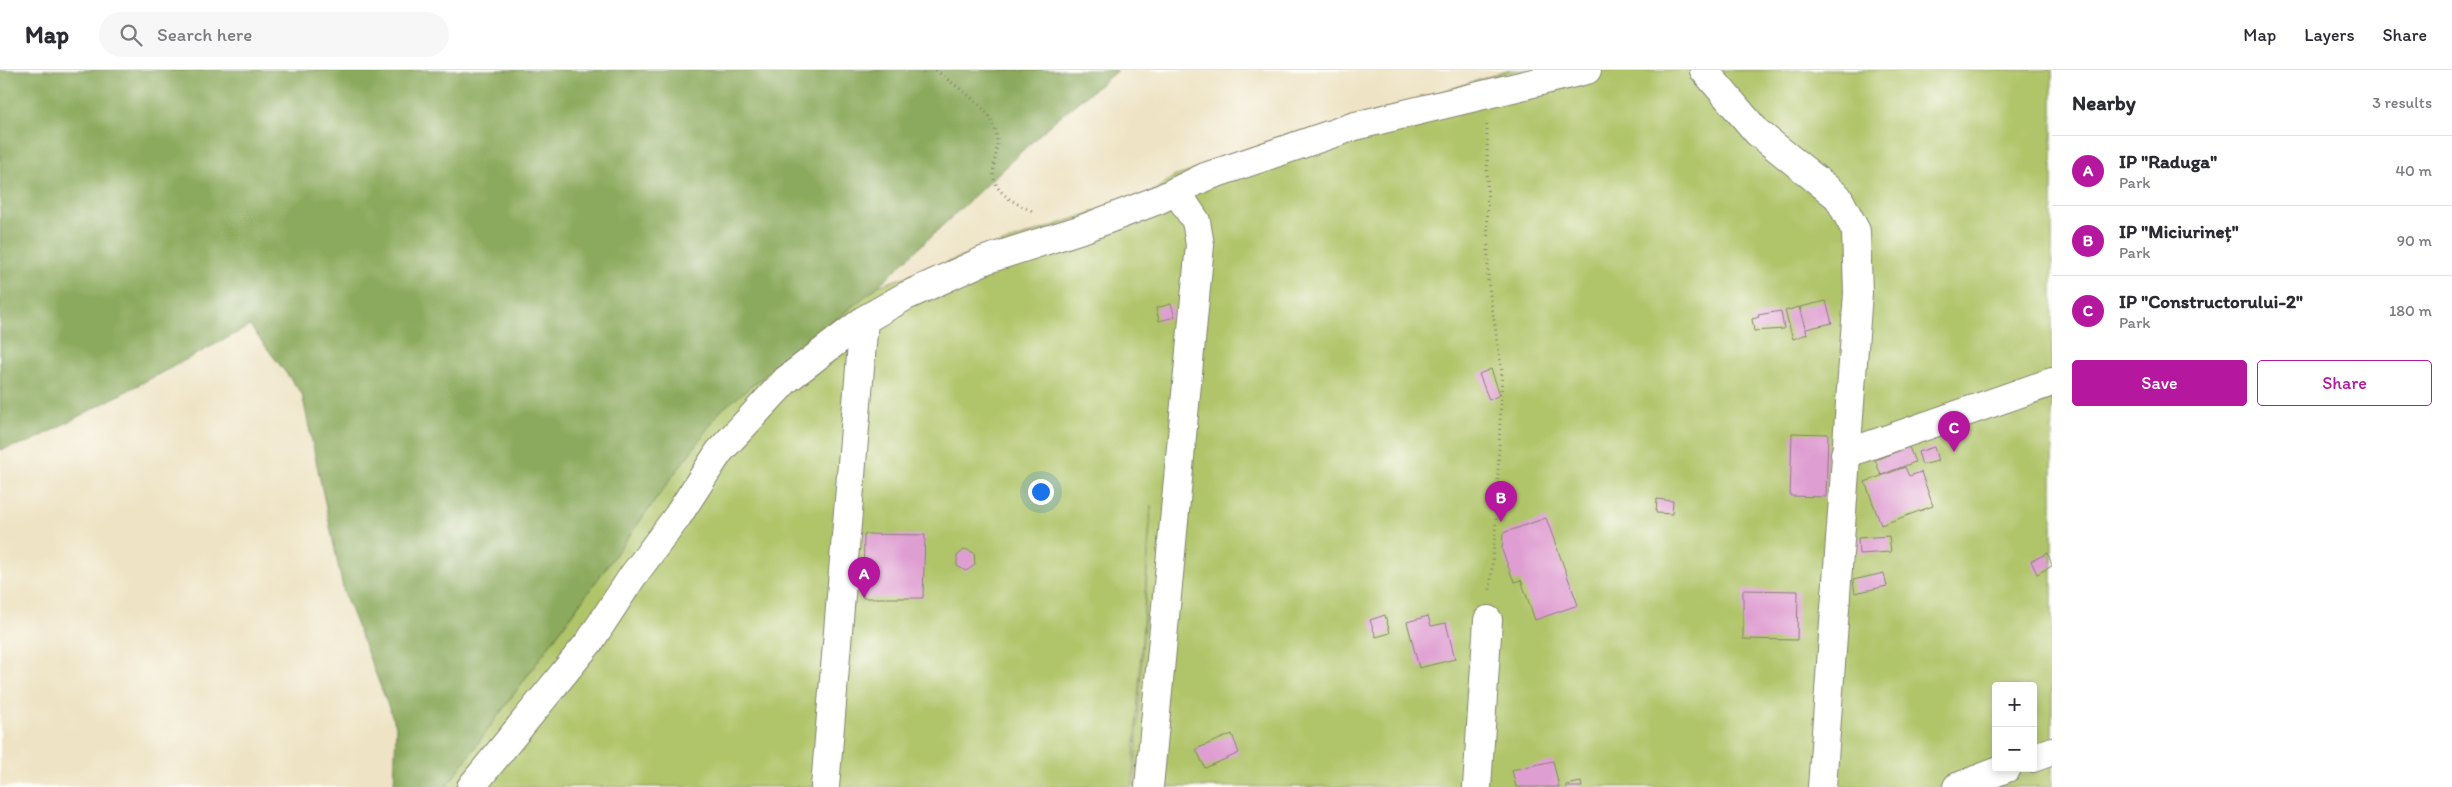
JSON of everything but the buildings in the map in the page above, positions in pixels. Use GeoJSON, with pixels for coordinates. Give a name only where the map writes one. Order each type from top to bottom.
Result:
{"type":"FeatureCollection","features":[{"type":"Feature","properties":{"kind":"street"},"geometry":{"type":"LineString","coordinates":[[471,787],[590,641],[719,452],[786,380],[864,320],[906,296],[985,260],[1085,228],[1158,200],[1205,176],[1356,126],[1587,70]]}},
{"type":"Feature","properties":{"kind":"street"},"geometry":{"type":"LineString","coordinates":[[1704,70],[1757,132],[1838,196],[1856,231],[1858,293],[1822,787]]}},
{"type":"Feature","properties":{"kind":"street"},"geometry":{"type":"LineString","coordinates":[[1148,787],[1200,245],[1196,221],[1176,190]]}},
{"type":"Feature","properties":{"kind":"street"},"geometry":{"type":"LineString","coordinates":[[825,787],[864,320]]}},
{"type":"Feature","properties":{"kind":"street"},"geometry":{"type":"LineString","coordinates":[[1845,454],[2052,382]]}},
{"type":"Feature","properties":{"kind":"street"},"geometry":{"type":"LineString","coordinates":[[1477,787],[1488,620]]}},
{"type":"Feature","properties":{"kind":"street"},"geometry":{"type":"LineString","coordinates":[[2037,757],[2052,751]]}},
{"type":"Feature","properties":{"kind":"street"},"geometry":{"type":"LineString","coordinates":[[1957,787],[1996,772]]}},
{"type":"Feature","properties":{"kind":"path"},"geometry":{"type":"LineString","coordinates":[[936,70],[984,109],[991,119],[997,133],[993,175],[998,187],[1014,202],[1038,214]]}},
{"type":"Feature","properties":{"kind":"path"},"geometry":{"type":"LineString","coordinates":[[1486,94],[1488,280],[1502,372],[1496,521],[1488,620]]}},
{"type":"Feature","properties":{"kind":"green space"},"geometry":{"type":"Polygon","coordinates":[[[0,70],[1118,70],[1054,121],[878,286],[721,410],[446,787],[394,787],[396,726],[344,593],[302,394],[250,326],[32,441],[0,450],[0,70]]]}},
{"type":"Feature","properties":{"kind":"green space"},"geometry":{"type":"Polygon","coordinates":[[[1510,70],[2052,70],[2052,787],[1134,787],[1151,505],[1132,787],[446,787],[721,410],[878,286],[1154,191],[1173,177],[1510,70]]]}},
{"type":"Feature","properties":{"kind":"place","name":"IP \"Constructorului-2\""},"geometry":{"type":"Point","coordinates":[1954,452]}},
{"type":"Feature","properties":{"kind":"place","name":"IP \"Miciurineț\""},"geometry":{"type":"Point","coordinates":[1501,522]}},
{"type":"Feature","properties":{"kind":"place","name":"IP \"Raduga\""},"geometry":{"type":"Point","coordinates":[864,598]}}]}
